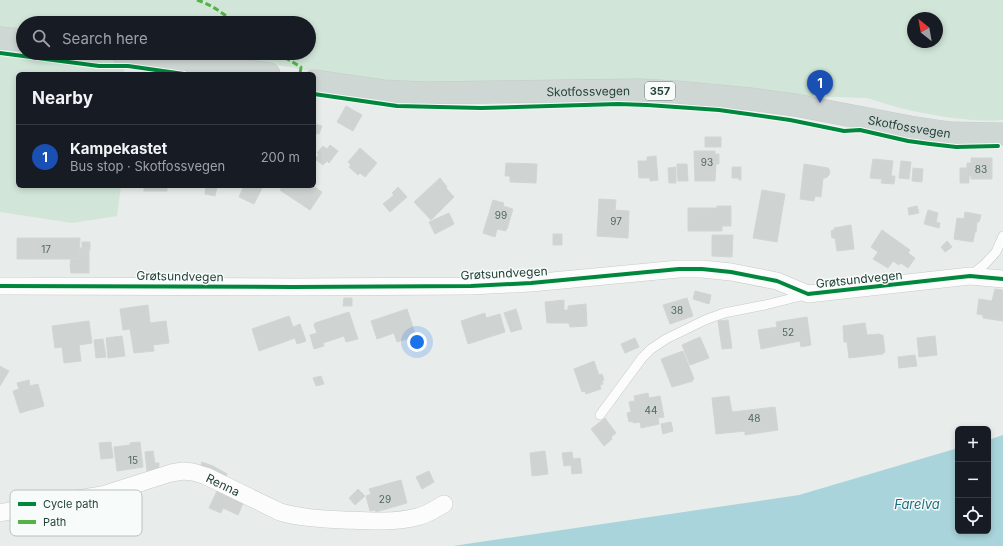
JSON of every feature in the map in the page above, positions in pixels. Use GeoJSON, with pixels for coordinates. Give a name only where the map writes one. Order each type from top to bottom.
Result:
{"type":"FeatureCollection","features":[{"type":"Feature","properties":{"kind":"main road"},"geometry":{"type":"LineString","coordinates":[[0,38],[16,39]]}},
{"type":"Feature","properties":{"kind":"main road"},"geometry":{"type":"LineString","coordinates":[[174,60],[257,72]]}},
{"type":"Feature","properties":{"kind":"main road","name":"Skotfossvegen"},"geometry":{"type":"LineString","coordinates":[[316,81],[383,91],[425,93],[639,90],[730,96],[795,105],[910,127],[950,133],[1003,134]]}},
{"type":"Feature","properties":{"kind":"street","name":"Grøtsundvegen"},"geometry":{"type":"LineString","coordinates":[[0,286],[471,286],[531,283],[679,269],[702,269],[731,272],[776,281],[808,294],[970,276],[1003,279]]}},
{"type":"Feature","properties":{"kind":"street","name":"Renna"},"geometry":{"type":"LineString","coordinates":[[117,490],[170,473],[183,471],[206,476],[280,512],[293,516],[384,522],[417,517],[444,504]]}},
{"type":"Feature","properties":{"kind":"street","name":"Renna"},"geometry":{"type":"LineString","coordinates":[[0,513],[10,511]]}},
{"type":"Feature","properties":{"kind":"lane"},"geometry":{"type":"LineString","coordinates":[[970,276],[985,264],[996,252],[1003,236]]}},
{"type":"Feature","properties":{"kind":"lane"},"geometry":{"type":"LineString","coordinates":[[600,415],[642,358],[651,349],[666,339],[705,320],[808,294]]}},
{"type":"Feature","properties":{"kind":"green space"},"geometry":{"type":"Polygon","coordinates":[[[0,0],[1003,0],[1003,120],[990,121],[931,115],[899,108],[867,98],[418,84],[313,71],[245,60],[316,60],[316,16],[16,16],[16,60],[130,60],[123,72],[16,72],[16,188],[121,188],[117,216],[72,223],[0,212],[0,0]]]}},
{"type":"Feature","properties":{"kind":"water","name":"Farelva"},"geometry":{"type":"Polygon","coordinates":[[[1003,435],[1003,546],[453,546],[799,495],[955,449],[955,534],[991,534],[991,439],[1003,435]]]}},
{"type":"Feature","properties":{"kind":"building"},"geometry":{"type":"Polygon","coordinates":[[[346,106],[362,115],[353,131],[337,122],[346,106]]]}},
{"type":"Feature","properties":{"kind":"building"},"geometry":{"type":"Polygon","coordinates":[[[316,124],[322,126],[319,134],[316,133],[316,124]]]}},
{"type":"Feature","properties":{"kind":"building"},"geometry":{"type":"Polygon","coordinates":[[[705,137],[721,137],[721,147],[705,147],[705,137]]]}},
{"type":"Feature","properties":{"kind":"building"},"geometry":{"type":"Polygon","coordinates":[[[330,145],[338,151],[329,163],[327,161],[323,165],[316,160],[319,155],[317,153],[323,146],[327,149],[330,145]]]}},
{"type":"Feature","properties":{"kind":"building"},"geometry":{"type":"Polygon","coordinates":[[[360,148],[377,163],[365,177],[360,173],[358,175],[349,167],[351,165],[348,162],[360,148]]]}},
{"type":"Feature","properties":{"kind":"building"},"geometry":{"type":"Polygon","coordinates":[[[694,151],[715,151],[715,154],[719,154],[719,164],[716,164],[715,181],[695,181],[694,151]]]}},
{"type":"Feature","properties":{"kind":"building"},"geometry":{"type":"Polygon","coordinates":[[[656,156],[658,180],[650,181],[650,178],[639,178],[638,161],[647,161],[647,157],[656,156]]]}},
{"type":"Feature","properties":{"kind":"building"},"geometry":{"type":"Polygon","coordinates":[[[971,158],[992,158],[992,179],[971,179],[971,176],[969,176],[969,183],[960,183],[960,168],[967,168],[967,163],[971,163],[971,158]]]}},
{"type":"Feature","properties":{"kind":"building"},"geometry":{"type":"Polygon","coordinates":[[[873,159],[893,161],[891,176],[895,176],[894,184],[881,183],[882,179],[870,178],[873,159]]]}},
{"type":"Feature","properties":{"kind":"building"},"geometry":{"type":"Polygon","coordinates":[[[901,161],[911,162],[909,179],[899,178],[901,161]]]}},
{"type":"Feature","properties":{"kind":"building"},"geometry":{"type":"Polygon","coordinates":[[[506,163],[537,164],[536,183],[510,182],[510,176],[505,176],[506,163]]]}},
{"type":"Feature","properties":{"kind":"building"},"geometry":{"type":"Polygon","coordinates":[[[677,164],[687,164],[688,181],[678,181],[677,164]]]}},
{"type":"Feature","properties":{"kind":"building"},"geometry":{"type":"Polygon","coordinates":[[[804,164],[828,168],[830,171],[826,178],[823,178],[821,197],[815,196],[814,201],[800,199],[804,164]]]}},
{"type":"Feature","properties":{"kind":"building"},"geometry":{"type":"Polygon","coordinates":[[[676,167],[676,183],[669,183],[668,168],[676,167]]]}},
{"type":"Feature","properties":{"kind":"building"},"geometry":{"type":"Polygon","coordinates":[[[732,167],[741,167],[741,180],[739,180],[739,178],[732,178],[732,167]]]}},
{"type":"Feature","properties":{"kind":"building"},"geometry":{"type":"Polygon","coordinates":[[[913,168],[923,169],[922,182],[912,181],[913,168]]]}},
{"type":"Feature","properties":{"kind":"building"},"geometry":{"type":"Polygon","coordinates":[[[440,178],[454,197],[431,220],[414,202],[440,178]]]}},
{"type":"Feature","properties":{"kind":"building"},"geometry":{"type":"Polygon","coordinates":[[[398,187],[407,197],[390,212],[383,204],[394,195],[392,193],[398,187]]]}},
{"type":"Feature","properties":{"kind":"building"},"geometry":{"type":"Polygon","coordinates":[[[144,188],[167,188],[167,191],[144,191],[144,188]]]}},
{"type":"Feature","properties":{"kind":"building"},"geometry":{"type":"Polygon","coordinates":[[[206,188],[217,188],[215,196],[205,194],[206,188]]]}},
{"type":"Feature","properties":{"kind":"building"},"geometry":{"type":"Polygon","coordinates":[[[243,188],[262,188],[254,204],[239,197],[243,188]]]}},
{"type":"Feature","properties":{"kind":"building"},"geometry":{"type":"Polygon","coordinates":[[[282,188],[316,188],[322,192],[310,210],[280,190],[282,188]]]}},
{"type":"Feature","properties":{"kind":"building"},"geometry":{"type":"Polygon","coordinates":[[[762,190],[785,194],[777,242],[753,238],[762,190]]]}},
{"type":"Feature","properties":{"kind":"building"},"geometry":{"type":"Polygon","coordinates":[[[599,199],[616,200],[615,210],[629,211],[628,238],[597,236],[599,199]]]}},
{"type":"Feature","properties":{"kind":"building"},"geometry":{"type":"Polygon","coordinates":[[[493,200],[504,203],[503,206],[513,209],[506,231],[497,229],[495,237],[483,233],[493,200]]]}},
{"type":"Feature","properties":{"kind":"building"},"geometry":{"type":"Polygon","coordinates":[[[717,206],[731,206],[731,226],[722,226],[722,231],[688,231],[688,208],[717,208],[717,206]]]}},
{"type":"Feature","properties":{"kind":"building"},"geometry":{"type":"Polygon","coordinates":[[[917,206],[919,213],[909,215],[908,208],[917,206]]]}},
{"type":"Feature","properties":{"kind":"building"},"geometry":{"type":"Polygon","coordinates":[[[928,210],[938,213],[936,222],[940,223],[939,228],[924,224],[928,210]]]}},
{"type":"Feature","properties":{"kind":"building"},"geometry":{"type":"Polygon","coordinates":[[[965,212],[981,215],[979,222],[977,222],[973,242],[954,239],[957,218],[964,219],[965,212]]]}},
{"type":"Feature","properties":{"kind":"building"},"geometry":{"type":"Polygon","coordinates":[[[449,213],[454,224],[435,234],[429,222],[449,213]]]}},
{"type":"Feature","properties":{"kind":"building"},"geometry":{"type":"Polygon","coordinates":[[[851,225],[854,249],[837,251],[835,238],[832,238],[831,231],[834,230],[834,228],[851,225]]]}},
{"type":"Feature","properties":{"kind":"building"},"geometry":{"type":"Polygon","coordinates":[[[882,230],[910,250],[908,253],[915,258],[908,268],[901,263],[899,265],[893,261],[888,268],[873,259],[878,252],[871,247],[882,230]]]}},
{"type":"Feature","properties":{"kind":"building"},"geometry":{"type":"Polygon","coordinates":[[[553,234],[562,234],[562,245],[553,245],[553,234]]]}},
{"type":"Feature","properties":{"kind":"building"},"geometry":{"type":"Polygon","coordinates":[[[712,235],[733,235],[732,257],[712,256],[712,235]]]}},
{"type":"Feature","properties":{"kind":"building"},"geometry":{"type":"Polygon","coordinates":[[[17,238],[80,238],[79,259],[17,259],[17,238]]]}},
{"type":"Feature","properties":{"kind":"building"},"geometry":{"type":"Polygon","coordinates":[[[947,241],[952,247],[945,252],[941,247],[947,241]]]}},
{"type":"Feature","properties":{"kind":"building"},"geometry":{"type":"Polygon","coordinates":[[[82,242],[90,242],[90,250],[82,250],[82,242]]]}},
{"type":"Feature","properties":{"kind":"building"},"geometry":{"type":"Polygon","coordinates":[[[79,248],[89,248],[89,273],[71,273],[71,259],[79,259],[79,248]]]}},
{"type":"Feature","properties":{"kind":"building"},"geometry":{"type":"Polygon","coordinates":[[[995,289],[1003,290],[1003,321],[983,318],[983,315],[977,314],[979,299],[992,301],[995,289]]]}},
{"type":"Feature","properties":{"kind":"building"},"geometry":{"type":"Polygon","coordinates":[[[695,291],[711,295],[709,304],[693,299],[695,291]]]}},
{"type":"Feature","properties":{"kind":"building"},"geometry":{"type":"Polygon","coordinates":[[[344,298],[352,298],[352,306],[343,306],[344,298]]]}},
{"type":"Feature","properties":{"kind":"building"},"geometry":{"type":"Polygon","coordinates":[[[687,298],[693,316],[670,324],[663,305],[687,298]]]}},
{"type":"Feature","properties":{"kind":"building"},"geometry":{"type":"Polygon","coordinates":[[[564,300],[564,310],[568,310],[568,306],[586,304],[587,326],[570,327],[569,323],[547,323],[545,302],[564,300]]]}},
{"type":"Feature","properties":{"kind":"building"},"geometry":{"type":"Polygon","coordinates":[[[148,305],[150,323],[166,321],[169,343],[153,345],[154,351],[134,353],[130,329],[123,330],[120,309],[148,305]]]}},
{"type":"Feature","properties":{"kind":"building"},"geometry":{"type":"Polygon","coordinates":[[[407,309],[416,336],[397,342],[394,333],[377,339],[371,321],[407,309]]]}},
{"type":"Feature","properties":{"kind":"building"},"geometry":{"type":"Polygon","coordinates":[[[516,309],[522,329],[511,332],[504,313],[516,309]]]}},
{"type":"Feature","properties":{"kind":"building"},"geometry":{"type":"Polygon","coordinates":[[[349,312],[358,339],[346,342],[344,336],[323,343],[324,346],[314,349],[310,335],[317,333],[314,325],[315,323],[349,312]]]}},
{"type":"Feature","properties":{"kind":"building"},"geometry":{"type":"Polygon","coordinates":[[[485,313],[486,318],[500,314],[505,332],[468,344],[461,321],[485,313]]]}},
{"type":"Feature","properties":{"kind":"building"},"geometry":{"type":"Polygon","coordinates":[[[289,316],[293,327],[300,324],[306,341],[297,344],[295,338],[259,351],[252,329],[289,316]]]}},
{"type":"Feature","properties":{"kind":"building"},"geometry":{"type":"Polygon","coordinates":[[[807,317],[811,345],[801,347],[800,341],[761,349],[758,330],[777,327],[776,322],[807,317]]]}},
{"type":"Feature","properties":{"kind":"building"},"geometry":{"type":"Polygon","coordinates":[[[728,320],[732,348],[722,349],[718,321],[728,320]]]}},
{"type":"Feature","properties":{"kind":"building"},"geometry":{"type":"Polygon","coordinates":[[[89,321],[92,343],[79,345],[81,361],[64,363],[62,347],[55,348],[52,326],[89,321]]]}},
{"type":"Feature","properties":{"kind":"building"},"geometry":{"type":"Polygon","coordinates":[[[865,323],[867,335],[883,335],[885,352],[883,354],[849,358],[847,342],[844,342],[843,326],[865,323]]]}},
{"type":"Feature","properties":{"kind":"building"},"geometry":{"type":"Polygon","coordinates":[[[122,336],[125,356],[108,358],[106,338],[122,336]]]}},
{"type":"Feature","properties":{"kind":"building"},"geometry":{"type":"Polygon","coordinates":[[[935,336],[937,355],[919,357],[917,338],[935,336]]]}},
{"type":"Feature","properties":{"kind":"building"},"geometry":{"type":"Polygon","coordinates":[[[700,337],[709,358],[690,365],[682,345],[700,337]]]}},
{"type":"Feature","properties":{"kind":"building"},"geometry":{"type":"Polygon","coordinates":[[[635,338],[639,347],[625,353],[621,344],[635,338]]]}},
{"type":"Feature","properties":{"kind":"building"},"geometry":{"type":"Polygon","coordinates":[[[103,339],[106,357],[96,358],[94,340],[103,339]]]}},
{"type":"Feature","properties":{"kind":"building"},"geometry":{"type":"Polygon","coordinates":[[[683,351],[694,379],[692,380],[693,381],[672,387],[661,359],[683,351]]]}},
{"type":"Feature","properties":{"kind":"building"},"geometry":{"type":"Polygon","coordinates":[[[915,355],[917,366],[899,368],[898,357],[915,355]]]}},
{"type":"Feature","properties":{"kind":"building"},"geometry":{"type":"Polygon","coordinates":[[[594,361],[599,375],[602,374],[604,380],[602,381],[603,384],[600,385],[601,389],[586,394],[585,391],[582,392],[574,369],[594,361]]]}},
{"type":"Feature","properties":{"kind":"building"},"geometry":{"type":"Polygon","coordinates":[[[0,366],[9,371],[0,386],[0,366]]]}},
{"type":"Feature","properties":{"kind":"building"},"geometry":{"type":"Polygon","coordinates":[[[321,376],[324,384],[316,386],[313,378],[321,376]]]}},
{"type":"Feature","properties":{"kind":"building"},"geometry":{"type":"Polygon","coordinates":[[[29,380],[30,386],[38,384],[44,406],[20,413],[13,391],[19,389],[17,383],[29,380]]]}},
{"type":"Feature","properties":{"kind":"building"},"geometry":{"type":"Polygon","coordinates":[[[648,393],[649,398],[660,396],[664,417],[658,418],[659,424],[641,428],[640,422],[629,422],[627,413],[631,412],[629,402],[635,401],[634,396],[648,393]]]}},
{"type":"Feature","properties":{"kind":"building"},"geometry":{"type":"Polygon","coordinates":[[[729,396],[732,412],[775,407],[778,430],[745,435],[745,431],[716,434],[712,398],[729,396]]]}},
{"type":"Feature","properties":{"kind":"building"},"geometry":{"type":"Polygon","coordinates":[[[605,418],[616,433],[604,446],[591,429],[605,418]]]}},
{"type":"Feature","properties":{"kind":"building"},"geometry":{"type":"Polygon","coordinates":[[[671,422],[673,431],[663,434],[661,424],[671,422]]]}},
{"type":"Feature","properties":{"kind":"building"},"geometry":{"type":"Polygon","coordinates":[[[111,442],[113,458],[101,459],[99,443],[111,442]]]}},
{"type":"Feature","properties":{"kind":"building"},"geometry":{"type":"Polygon","coordinates":[[[140,442],[143,467],[117,471],[114,447],[140,442]]]}},
{"type":"Feature","properties":{"kind":"building"},"geometry":{"type":"Polygon","coordinates":[[[153,451],[155,463],[159,463],[159,469],[147,472],[145,452],[153,451]]]}},
{"type":"Feature","properties":{"kind":"building"},"geometry":{"type":"Polygon","coordinates":[[[545,451],[548,474],[532,476],[530,453],[545,451]]]}},
{"type":"Feature","properties":{"kind":"building"},"geometry":{"type":"Polygon","coordinates":[[[572,452],[573,459],[580,458],[582,473],[572,474],[571,465],[564,466],[562,453],[572,452]]]}},
{"type":"Feature","properties":{"kind":"building"},"geometry":{"type":"Polygon","coordinates":[[[202,462],[227,474],[223,481],[199,470],[202,462]]]}},
{"type":"Feature","properties":{"kind":"building"},"geometry":{"type":"Polygon","coordinates":[[[429,471],[434,482],[422,489],[416,477],[429,471]]]}},
{"type":"Feature","properties":{"kind":"building"},"geometry":{"type":"Polygon","coordinates":[[[401,480],[407,503],[376,512],[375,510],[370,511],[366,496],[371,494],[369,489],[401,480]]]}},
{"type":"Feature","properties":{"kind":"building"},"geometry":{"type":"Polygon","coordinates":[[[218,489],[244,501],[238,515],[223,508],[221,513],[209,508],[218,489]]]}},
{"type":"Feature","properties":{"kind":"building"},"geometry":{"type":"Polygon","coordinates":[[[358,489],[365,496],[355,505],[349,498],[358,489]]]}},
{"type":"Feature","properties":{"kind":"marked path"},"geometry":{"type":"LineString","coordinates":[[197,0],[208,4],[226,16]]}},
{"type":"Feature","properties":{"kind":"marked path"},"geometry":{"type":"LineString","coordinates":[[289,60],[301,67],[300,72]]}},
{"type":"Feature","properties":{"kind":"cycle path"},"geometry":{"type":"LineString","coordinates":[[0,53],[16,55]]}},
{"type":"Feature","properties":{"kind":"cycle path"},"geometry":{"type":"LineString","coordinates":[[53,60],[99,66],[128,66],[170,72]]}},
{"type":"Feature","properties":{"kind":"cycle path"},"geometry":{"type":"LineString","coordinates":[[316,94],[397,106],[481,108],[618,104],[719,110],[790,120],[844,131],[860,130],[908,141],[930,144],[956,147],[998,146]]}},
{"type":"Feature","properties":{"kind":"cycle path"},"geometry":{"type":"LineString","coordinates":[[0,286],[471,286],[531,283],[679,269],[702,269],[731,272],[777,281],[808,294],[970,276],[1003,279]]}},
{"type":"Feature","properties":{"kind":"place","name":"Kampekastet"},"geometry":{"type":"Point","coordinates":[820,103]}}]}
